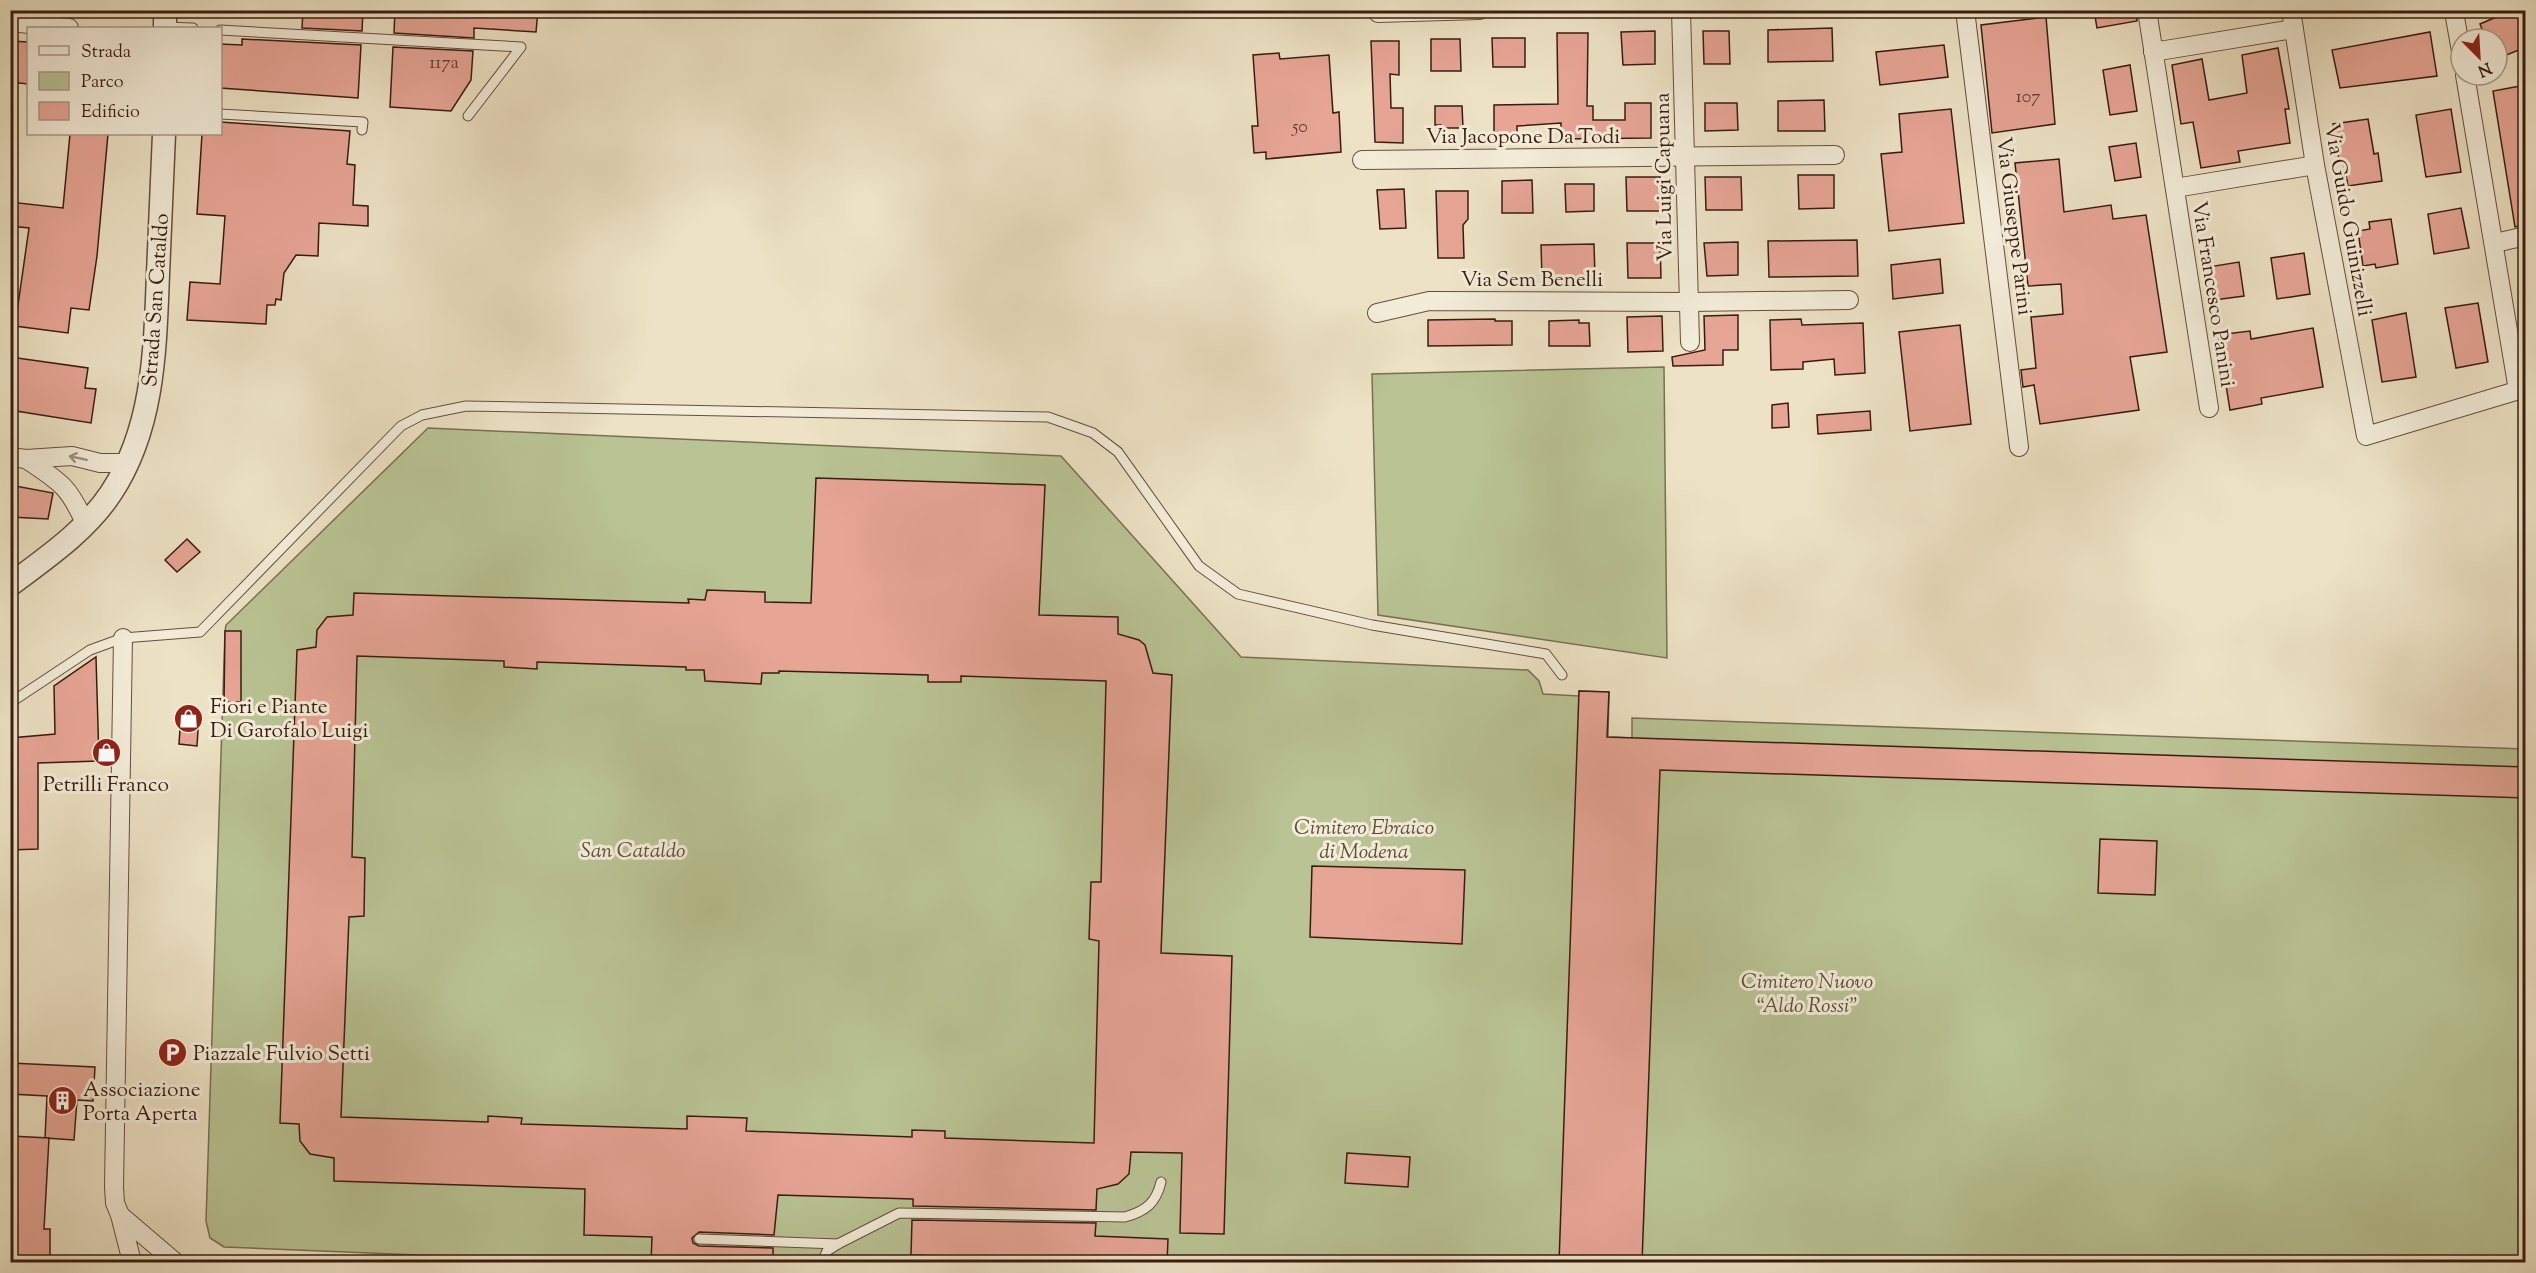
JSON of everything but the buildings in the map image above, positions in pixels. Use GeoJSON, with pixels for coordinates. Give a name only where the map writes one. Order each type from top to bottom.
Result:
{"type":"FeatureCollection","features":[{"type":"Feature","properties":{"kind":"street"},"geometry":{"type":"LineString","coordinates":[[1378,13],[1480,10]]}},
{"type":"Feature","properties":{"kind":"street","name":"Via Luigi Capuana"},"geometry":{"type":"LineString","coordinates":[[1682,10],[1690,342]]}},
{"type":"Feature","properties":{"kind":"street","name":"Via Giuseppe Parini"},"geometry":{"type":"LineString","coordinates":[[1965,10],[2019,447]]}},
{"type":"Feature","properties":{"kind":"street","name":"Via Francesco Panini"},"geometry":{"type":"LineString","coordinates":[[2147,10],[2209,408]]}},
{"type":"Feature","properties":{"kind":"street","name":"Via Guido Guinizzelli"},"geometry":{"type":"LineString","coordinates":[[2290,10],[2315,165],[2366,436],[2522,389]]}},
{"type":"Feature","properties":{"kind":"street"},"geometry":{"type":"LineString","coordinates":[[2454,12],[2457,27]]}},
{"type":"Feature","properties":{"kind":"street"},"geometry":{"type":"LineString","coordinates":[[10,22],[59,27]]}},
{"type":"Feature","properties":{"kind":"street"},"geometry":{"type":"LineString","coordinates":[[2153,52],[2294,29]]}},
{"type":"Feature","properties":{"kind":"street"},"geometry":{"type":"LineString","coordinates":[[2467,87],[2522,389]]}},
{"type":"Feature","properties":{"kind":"street","name":"Strada San Cataldo"},"geometry":{"type":"LineString","coordinates":[[10,585],[69,540],[110,495],[129,463],[147,408],[155,343],[164,135]]}},
{"type":"Feature","properties":{"kind":"street","name":"Via Jacopone Da Todi"},"geometry":{"type":"LineString","coordinates":[[1362,160],[1835,155]]}},
{"type":"Feature","properties":{"kind":"street","name":"Via Francesco Panini"},"geometry":{"type":"LineString","coordinates":[[2175,188],[2315,165]]}},
{"type":"Feature","properties":{"kind":"street"},"geometry":{"type":"LineString","coordinates":[[2494,243],[2526,236]]}},
{"type":"Feature","properties":{"kind":"street","name":"Via Sem Benelli"},"geometry":{"type":"LineString","coordinates":[[1377,313],[1429,301],[1850,300]]}},
{"type":"Feature","properties":{"kind":"street"},"geometry":{"type":"LineString","coordinates":[[18,458],[72,456],[100,463],[129,463]]}},
{"type":"Feature","properties":{"kind":"street"},"geometry":{"type":"LineString","coordinates":[[18,458],[60,482],[73,495],[85,523]]}},
{"type":"Feature","properties":{"kind":"street"},"geometry":{"type":"LineString","coordinates":[[123,638],[114,1187],[115,1203],[132,1263]]}},
{"type":"Feature","properties":{"kind":"street"},"geometry":{"type":"LineString","coordinates":[[120,1215],[175,1263]]}},
{"type":"Feature","properties":{"kind":"lane"},"geometry":{"type":"LineString","coordinates":[[165,22],[188,27]]}},
{"type":"Feature","properties":{"kind":"lane"},"geometry":{"type":"LineString","coordinates":[[222,30],[521,47],[468,116]]}},
{"type":"Feature","properties":{"kind":"lane"},"geometry":{"type":"LineString","coordinates":[[222,114],[363,122],[362,130]]}},
{"type":"Feature","properties":{"kind":"lane"},"geometry":{"type":"LineString","coordinates":[[10,703],[90,650],[123,638],[200,632],[401,426],[422,415],[441,409],[466,406],[1048,417],[1093,433],[1118,452],[1199,566],[1238,594],[1372,625],[1546,654],[1562,675]]}},
{"type":"Feature","properties":{"kind":"lane"},"geometry":{"type":"LineString","coordinates":[[822,1263],[827,1251],[899,1213],[1125,1217],[1144,1210],[1155,1202],[1161,1182]]}},
{"type":"Feature","properties":{"kind":"lane"},"geometry":{"type":"LineString","coordinates":[[699,1239],[838,1244]]}},
{"type":"Feature","properties":{"kind":"green space"},"geometry":{"type":"Polygon","coordinates":[[[1664,367],[1667,658],[1378,615],[1372,374],[1664,367]]]}},
{"type":"Feature","properties":{"kind":"green space"},"geometry":{"type":"Polygon","coordinates":[[[428,428],[1061,456],[1241,657],[1528,670],[1539,681],[1543,694],[1579,696],[1579,691],[1609,692],[1608,737],[1632,738],[1632,718],[2525,749],[2525,1262],[1322,1262],[1224,1259],[1221,1262],[586,1262],[224,1247],[210,1238],[206,1221],[226,625],[428,428]]]}},
{"type":"Feature","properties":{"kind":"place","name":"Fiori e Piante Di Garofalo Luigi"},"geometry":{"type":"Point","coordinates":[189,718]}},
{"type":"Feature","properties":{"kind":"place","name":"Petrilli Franco"},"geometry":{"type":"Point","coordinates":[106,753]}},
{"type":"Feature","properties":{"kind":"place","name":"Piazzale Fulvio Setti"},"geometry":{"type":"Point","coordinates":[172,1053]}},
{"type":"Feature","properties":{"kind":"place","name":"Associazione Porta Aperta"},"geometry":{"type":"Point","coordinates":[62,1101]}},
{"type":"Feature","properties":{"kind":"park label","name":"Cimitero Ebraico di Modena"},"geometry":{"type":"Point","coordinates":[1364,839]}},
{"type":"Feature","properties":{"kind":"park label","name":"San Cataldo"},"geometry":{"type":"Point","coordinates":[633,850]}},
{"type":"Feature","properties":{"kind":"park label","name":"Cimitero Nuovo “Aldo Rossi”"},"geometry":{"type":"Point","coordinates":[1807,993]}}]}
